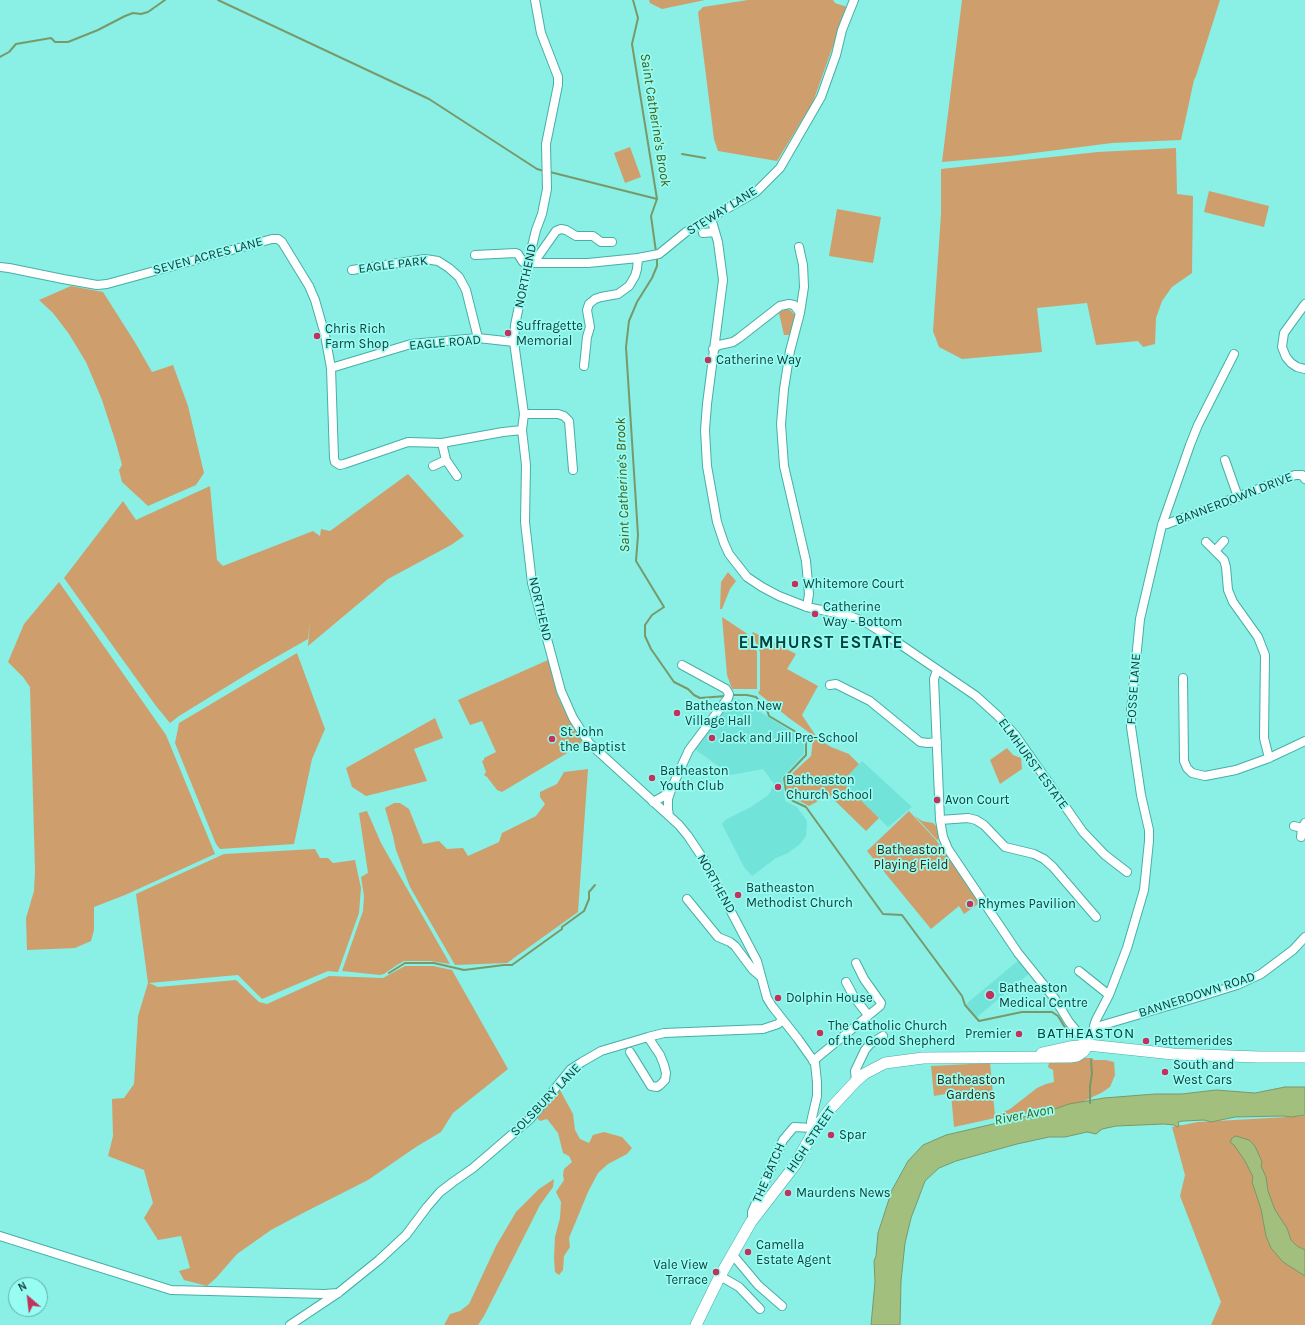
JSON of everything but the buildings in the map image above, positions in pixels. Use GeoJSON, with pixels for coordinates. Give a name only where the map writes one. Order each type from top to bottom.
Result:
{"type":"FeatureCollection","features":[{"type":"Feature","properties":{"kind":"street","name":"NORTHEND"},"geometry":{"type":"LineString","coordinates":[[535,0],[541,33],[558,78],[558,85],[546,144],[547,189],[542,214],[536,230],[528,263],[517,318],[514,342],[524,414],[522,430],[526,465],[526,534],[532,583],[552,661],[563,698],[573,718],[589,743],[679,825],[704,860],[757,962],[767,998],[814,1062]]}},
{"type":"Feature","properties":{"kind":"street","name":"STEWAY LANE"},"geometry":{"type":"LineString","coordinates":[[528,263],[588,263],[638,258],[659,254],[686,232],[756,192],[776,173],[783,164],[821,97],[836,55],[842,30],[854,0]]}},
{"type":"Feature","properties":{"kind":"street"},"geometry":{"type":"LineString","coordinates":[[710,218],[716,232],[721,255],[723,280],[713,349],[705,430],[707,466],[715,513],[724,543],[747,578],[779,596],[807,607],[809,594],[806,561],[784,466],[781,424],[784,389],[790,352],[800,313],[804,286],[803,265],[799,247]]}},
{"type":"Feature","properties":{"kind":"street"},"geometry":{"type":"LineString","coordinates":[[475,255],[516,253],[523,262],[528,263],[537,258],[556,231],[561,229],[566,230],[576,236],[593,236],[601,242],[612,242]]}},
{"type":"Feature","properties":{"kind":"street"},"geometry":{"type":"LineString","coordinates":[[702,233],[716,232]]}},
{"type":"Feature","properties":{"kind":"street","name":"SEVEN ACRES LANE"},"geometry":{"type":"LineString","coordinates":[[0,267],[97,285],[107,284],[264,241],[278,239],[282,242],[299,268],[315,300],[325,335],[331,368],[335,462],[340,465],[344,464],[408,442],[442,443],[522,430]]}},
{"type":"Feature","properties":{"kind":"street"},"geometry":{"type":"LineString","coordinates":[[584,366],[587,337],[590,328],[587,310],[589,304],[595,299],[618,294],[629,286],[635,276],[638,258]]}},
{"type":"Feature","properties":{"kind":"street","name":"EAGLE PARK"},"geometry":{"type":"LineString","coordinates":[[352,270],[425,259],[438,261],[459,277],[466,290],[478,338]]}},
{"type":"Feature","properties":{"kind":"street"},"geometry":{"type":"LineString","coordinates":[[713,349],[719,345],[732,342],[739,338],[780,306],[789,304],[794,305],[800,313]]}},
{"type":"Feature","properties":{"kind":"street"},"geometry":{"type":"LineString","coordinates":[[1305,304],[1284,333],[1282,347],[1290,363],[1305,369]]}},
{"type":"Feature","properties":{"kind":"street","name":"EAGLE ROAD"},"geometry":{"type":"LineString","coordinates":[[331,368],[411,344],[478,338],[514,342]]}},
{"type":"Feature","properties":{"kind":"street","name":"FOSSE LANE"},"geometry":{"type":"LineString","coordinates":[[1095,1030],[1094,1026],[1096,1020],[1109,995],[1127,948],[1144,890],[1149,841],[1131,727],[1131,710],[1140,619],[1162,525],[1195,432],[1234,354]]}},
{"type":"Feature","properties":{"kind":"street"},"geometry":{"type":"LineString","coordinates":[[524,414],[558,414],[564,416],[569,421],[573,470]]}},
{"type":"Feature","properties":{"kind":"street"},"geometry":{"type":"LineString","coordinates":[[442,443],[446,460],[457,476]]}},
{"type":"Feature","properties":{"kind":"street"},"geometry":{"type":"LineString","coordinates":[[433,466],[446,460]]}},
{"type":"Feature","properties":{"kind":"street"},"geometry":{"type":"LineString","coordinates":[[1225,460],[1238,497]]}},
{"type":"Feature","properties":{"kind":"street","name":"BANNERDOWN DRIVE"},"geometry":{"type":"LineString","coordinates":[[1162,525],[1295,475],[1302,475],[1305,479]]}},
{"type":"Feature","properties":{"kind":"street"},"geometry":{"type":"LineString","coordinates":[[1215,551],[1224,541]]}},
{"type":"Feature","properties":{"kind":"street"},"geometry":{"type":"LineString","coordinates":[[1206,542],[1224,560],[1228,590],[1233,602],[1258,638],[1265,655],[1264,738],[1269,758]]}},
{"type":"Feature","properties":{"kind":"street","name":"ELMHURST ESTATE"},"geometry":{"type":"LineString","coordinates":[[807,607],[850,616],[867,623],[976,696],[998,716],[1016,736],[1083,832],[1105,855],[1124,867]]}},
{"type":"Feature","properties":{"kind":"street"},"geometry":{"type":"LineString","coordinates":[[669,816],[668,799],[689,750],[728,696],[726,689],[682,664]]}},
{"type":"Feature","properties":{"kind":"street"},"geometry":{"type":"LineString","coordinates":[[937,670],[934,679],[940,820],[943,837],[948,849],[1018,953],[1055,999],[1069,1022],[1088,1045],[1094,1051],[1099,1053],[1146,1058],[1216,1060],[1257,1057],[1305,1058]]}},
{"type":"Feature","properties":{"kind":"street"},"geometry":{"type":"LineString","coordinates":[[1183,678],[1184,761],[1186,768],[1192,773],[1205,776],[1236,770],[1269,758],[1305,741]]}},
{"type":"Feature","properties":{"kind":"street"},"geometry":{"type":"LineString","coordinates":[[830,685],[836,684],[870,701],[920,742],[937,742]]}},
{"type":"Feature","properties":{"kind":"street"},"geometry":{"type":"LineString","coordinates":[[653,802],[664,796],[672,787]]}},
{"type":"Feature","properties":{"kind":"street"},"geometry":{"type":"LineString","coordinates":[[940,820],[968,818],[976,820],[984,825],[1006,847],[1029,852],[1044,859],[1053,867],[1096,917]]}},
{"type":"Feature","properties":{"kind":"street"},"geometry":{"type":"LineString","coordinates":[[687,899],[718,937],[730,942],[753,970],[761,977]]}},
{"type":"Feature","properties":{"kind":"street","name":"BANNERDOWN ROAD"},"geometry":{"type":"LineString","coordinates":[[1095,1030],[1103,1025],[1247,981],[1261,974],[1277,963],[1305,938]]}},
{"type":"Feature","properties":{"kind":"street"},"geometry":{"type":"LineString","coordinates":[[814,1129],[811,1122],[815,1107],[817,1082],[814,1062],[880,1006],[881,1003],[864,979],[856,963]]}},
{"type":"Feature","properties":{"kind":"street"},"geometry":{"type":"LineString","coordinates":[[1079,971],[1109,995]]}},
{"type":"Feature","properties":{"kind":"street"},"geometry":{"type":"LineString","coordinates":[[846,982],[854,997],[868,1016]]}},
{"type":"Feature","properties":{"kind":"street","name":"SOLSBURY LANE"},"geometry":{"type":"LineString","coordinates":[[290,1325],[338,1293],[379,1260],[406,1235],[440,1192],[473,1168],[530,1119],[571,1069],[582,1062],[601,1051],[664,1033],[763,1029],[778,1024],[782,1020]]}},
{"type":"Feature","properties":{"kind":"street"},"geometry":{"type":"LineString","coordinates":[[1088,1045],[1090,1035],[1095,1030]]}},
{"type":"Feature","properties":{"kind":"street"},"geometry":{"type":"LineString","coordinates":[[856,1081],[855,1071],[865,1050],[870,1044],[883,1036]]}},
{"type":"Feature","properties":{"kind":"street"},"geometry":{"type":"LineString","coordinates":[[630,1052],[651,1086],[657,1087],[660,1085],[665,1080],[666,1074],[664,1065],[660,1055],[648,1037]]}},
{"type":"Feature","properties":{"kind":"street","name":"HIGH STREET"},"geometry":{"type":"LineString","coordinates":[[696,1325],[720,1276],[755,1216],[795,1165],[814,1129],[830,1109],[864,1074],[885,1063],[923,1058],[1024,1056],[1061,1048],[1088,1045]]}},
{"type":"Feature","properties":{"kind":"street","name":"THE BATCH"},"geometry":{"type":"LineString","coordinates":[[755,1216],[752,1215],[752,1212],[783,1140],[794,1127],[814,1129]]}},
{"type":"Feature","properties":{"kind":"street"},"geometry":{"type":"LineString","coordinates":[[0,1236],[171,1290],[324,1294],[338,1293]]}},
{"type":"Feature","properties":{"kind":"street"},"geometry":{"type":"LineString","coordinates":[[732,1254],[758,1284],[782,1306]]}},
{"type":"Feature","properties":{"kind":"street"},"geometry":{"type":"LineString","coordinates":[[720,1276],[738,1287],[760,1309]]}},
{"type":"Feature","properties":{"kind":"shaded area","name":"Batheaston Church School"},"geometry":{"type":"Polygon","coordinates":[[[730,698],[746,703],[800,737],[804,745],[804,754],[782,777],[785,801],[797,807],[807,821],[806,836],[800,844],[788,853],[776,858],[752,876],[744,867],[722,824],[725,820],[751,807],[767,796],[774,784],[763,769],[731,775],[693,748],[730,698]]]}},
{"type":"Feature","properties":{"kind":"shaded area"},"geometry":{"type":"Polygon","coordinates":[[[862,761],[912,807],[888,827],[842,782],[862,761]]]}},
{"type":"Feature","properties":{"kind":"shaded area","name":"Batheaston Medical Centre"},"geometry":{"type":"Polygon","coordinates":[[[1019,960],[1030,973],[977,1017],[966,1004],[1019,960]]]}},
{"type":"Feature","properties":{"kind":"shaded area"},"geometry":{"type":"Polygon","coordinates":[[[1285,1087],[1305,1087],[1305,1115],[1292,1117],[1235,1117],[1211,1122],[1204,1120],[1183,1121],[1178,1122],[1179,1126],[1177,1127],[1174,1125],[1164,1124],[1116,1126],[1102,1129],[1096,1134],[1087,1132],[1065,1137],[1049,1137],[1017,1144],[956,1161],[939,1168],[925,1181],[911,1218],[905,1243],[901,1281],[900,1325],[871,1325],[875,1282],[874,1261],[876,1256],[878,1233],[892,1190],[908,1161],[923,1145],[946,1135],[1049,1111],[1069,1104],[1104,1098],[1155,1094],[1182,1094],[1216,1090],[1255,1093],[1285,1087]]]}},
{"type":"Feature","properties":{"kind":"shaded area"},"geometry":{"type":"Polygon","coordinates":[[[1236,1136],[1249,1140],[1255,1146],[1262,1162],[1261,1166],[1266,1177],[1268,1191],[1275,1210],[1287,1228],[1291,1240],[1297,1246],[1305,1250],[1305,1276],[1283,1262],[1271,1248],[1266,1236],[1261,1209],[1252,1182],[1253,1177],[1245,1161],[1234,1145],[1230,1142],[1232,1138],[1236,1136]]]}},
{"type":"Feature","properties":{"kind":"green space"},"geometry":{"type":"Polygon","coordinates":[[[649,0],[705,0],[662,9],[650,3],[649,0]]]}},
{"type":"Feature","properties":{"kind":"green space"},"geometry":{"type":"Polygon","coordinates":[[[748,0],[833,0],[835,3],[847,7],[813,102],[777,161],[718,151],[714,139],[698,12],[703,7],[748,0]]]}},
{"type":"Feature","properties":{"kind":"green space"},"geometry":{"type":"Polygon","coordinates":[[[962,0],[1220,0],[1194,80],[1181,140],[1112,143],[1010,156],[942,162],[962,0]]]}},
{"type":"Feature","properties":{"kind":"green space"},"geometry":{"type":"Polygon","coordinates":[[[630,147],[641,177],[625,183],[614,153],[630,147]]]}},
{"type":"Feature","properties":{"kind":"green space"},"geometry":{"type":"Polygon","coordinates":[[[1176,148],[1177,194],[1193,196],[1192,273],[1172,287],[1162,301],[1156,318],[1155,344],[1143,347],[1138,341],[1096,345],[1087,303],[1037,308],[1042,352],[962,359],[939,347],[933,331],[941,214],[941,169],[1098,152],[1176,148]]]}},
{"type":"Feature","properties":{"kind":"green space"},"geometry":{"type":"Polygon","coordinates":[[[1209,191],[1269,206],[1264,227],[1204,212],[1209,191]]]}},
{"type":"Feature","properties":{"kind":"green space"},"geometry":{"type":"Polygon","coordinates":[[[837,209],[881,217],[873,263],[829,256],[837,209]]]}},
{"type":"Feature","properties":{"kind":"green space"},"geometry":{"type":"Polygon","coordinates":[[[71,286],[103,292],[152,372],[173,365],[188,406],[204,473],[196,485],[148,506],[122,482],[119,470],[122,465],[116,443],[102,400],[86,362],[69,334],[53,313],[39,300],[71,286]]]}},
{"type":"Feature","properties":{"kind":"green space"},"geometry":{"type":"Polygon","coordinates":[[[785,309],[790,310],[796,317],[790,335],[784,335],[779,313],[785,309]]]}},
{"type":"Feature","properties":{"kind":"green space"},"geometry":{"type":"Polygon","coordinates":[[[408,474],[464,536],[451,545],[388,579],[308,646],[310,620],[308,639],[257,668],[170,723],[156,706],[64,578],[123,501],[136,520],[210,486],[217,560],[223,566],[313,531],[320,536],[321,529],[330,531],[408,474]]]}},
{"type":"Feature","properties":{"kind":"green space"},"geometry":{"type":"Polygon","coordinates":[[[728,572],[736,581],[730,589],[722,609],[720,609],[721,582],[728,572]]]}},
{"type":"Feature","properties":{"kind":"green space"},"geometry":{"type":"Polygon","coordinates":[[[59,582],[166,735],[215,854],[125,895],[94,907],[94,930],[91,941],[75,948],[27,950],[26,918],[34,891],[35,871],[30,687],[23,677],[8,662],[24,624],[59,582]]]}},
{"type":"Feature","properties":{"kind":"green space"},"geometry":{"type":"Polygon","coordinates":[[[722,617],[749,635],[757,652],[757,689],[732,689],[727,675],[722,617]]]}},
{"type":"Feature","properties":{"kind":"green space"},"geometry":{"type":"Polygon","coordinates":[[[753,632],[796,654],[787,669],[818,686],[802,715],[816,736],[789,718],[758,693],[760,690],[760,652],[752,634],[753,632]]]}},
{"type":"Feature","properties":{"kind":"green space"},"geometry":{"type":"Polygon","coordinates":[[[297,653],[325,729],[312,759],[294,844],[220,849],[216,844],[175,743],[179,723],[297,653]]]}},
{"type":"Feature","properties":{"kind":"green space","name":"St John the Baptist"},"geometry":{"type":"Polygon","coordinates":[[[548,660],[558,697],[568,718],[583,740],[579,746],[502,792],[497,790],[484,775],[486,772],[482,761],[484,758],[496,752],[482,721],[470,725],[458,700],[548,660]]]}},
{"type":"Feature","properties":{"kind":"green space"},"geometry":{"type":"Polygon","coordinates":[[[435,718],[443,738],[414,749],[427,781],[366,796],[352,787],[346,768],[435,718]]]}},
{"type":"Feature","properties":{"kind":"green space"},"geometry":{"type":"Polygon","coordinates":[[[813,739],[818,739],[831,747],[849,754],[859,764],[842,782],[879,818],[866,831],[829,795],[809,806],[788,795],[785,780],[811,756],[813,739]]]}},
{"type":"Feature","properties":{"kind":"green space"},"geometry":{"type":"Polygon","coordinates":[[[1007,748],[1013,755],[1021,758],[1022,769],[1000,784],[990,760],[1007,748]]]}},
{"type":"Feature","properties":{"kind":"green space"},"geometry":{"type":"Polygon","coordinates":[[[588,769],[578,912],[507,963],[455,965],[410,887],[396,850],[385,808],[394,803],[400,803],[409,809],[423,844],[439,841],[447,849],[463,848],[468,856],[499,842],[502,833],[536,816],[545,804],[540,797],[540,792],[557,784],[564,772],[588,769]]]}},
{"type":"Feature","properties":{"kind":"green space"},"geometry":{"type":"Polygon","coordinates":[[[367,811],[381,843],[450,964],[430,961],[404,961],[380,975],[342,971],[363,911],[364,896],[361,877],[368,873],[359,813],[367,811]]]}},
{"type":"Feature","properties":{"kind":"green space","name":"Batheaston Playing Field"},"geometry":{"type":"Polygon","coordinates":[[[909,811],[936,840],[981,902],[964,914],[959,906],[931,929],[867,851],[909,811]]]}},
{"type":"Feature","properties":{"kind":"green space"},"geometry":{"type":"Polygon","coordinates":[[[915,816],[922,821],[933,823],[937,827],[940,837],[937,840],[915,816]]]}},
{"type":"Feature","properties":{"kind":"green space"},"geometry":{"type":"Polygon","coordinates":[[[315,849],[320,858],[328,858],[333,863],[355,860],[361,888],[359,913],[338,972],[328,971],[262,999],[238,975],[149,983],[158,987],[236,980],[259,1002],[267,1004],[329,976],[383,978],[405,966],[433,966],[452,970],[508,1069],[453,1113],[441,1132],[416,1147],[368,1180],[271,1230],[237,1254],[207,1286],[184,1280],[179,1271],[190,1268],[181,1236],[158,1240],[144,1218],[153,1203],[144,1170],[108,1156],[113,1136],[112,1099],[124,1098],[134,1084],[138,1016],[148,983],[136,894],[224,854],[315,849]]]}},
{"type":"Feature","properties":{"kind":"green space","name":"Batheaston Gardens"},"geometry":{"type":"Polygon","coordinates":[[[1056,1058],[1092,1058],[1094,1060],[1114,1062],[1115,1075],[1110,1087],[1084,1101],[1079,1107],[1045,1114],[1044,1110],[995,1121],[995,1118],[954,1127],[951,1093],[934,1096],[931,1066],[990,1063],[995,1116],[1010,1109],[1037,1088],[1054,1082],[1053,1070],[1048,1067],[1049,1063],[1056,1058]]]}},
{"type":"Feature","properties":{"kind":"green space"},"geometry":{"type":"Polygon","coordinates":[[[560,1090],[573,1114],[575,1130],[580,1139],[589,1143],[593,1135],[604,1132],[622,1137],[632,1148],[627,1154],[608,1164],[598,1173],[588,1192],[569,1238],[570,1247],[564,1256],[563,1270],[559,1275],[555,1272],[554,1258],[555,1237],[560,1218],[561,1202],[556,1192],[564,1180],[564,1169],[572,1162],[569,1156],[563,1153],[558,1133],[547,1119],[540,1121],[537,1118],[560,1090]]]}},
{"type":"Feature","properties":{"kind":"green space"},"geometry":{"type":"Polygon","coordinates":[[[1305,1116],[1305,1325],[1211,1325],[1221,1302],[1180,1196],[1185,1175],[1172,1127],[1198,1122],[1305,1116]]]}},
{"type":"Feature","properties":{"kind":"green space"},"geometry":{"type":"Polygon","coordinates":[[[554,1179],[553,1187],[540,1205],[478,1325],[444,1325],[450,1314],[460,1311],[469,1304],[496,1246],[516,1212],[539,1189],[554,1179]]]}},
{"type":"Feature","properties":{"kind":"waterway"},"geometry":{"type":"LineString","coordinates":[[0,57],[9,52],[16,44],[51,38],[55,42],[68,42],[98,30],[125,16],[133,13],[141,14],[148,12],[165,0]]}},
{"type":"Feature","properties":{"kind":"waterway"},"geometry":{"type":"LineString","coordinates":[[218,0],[429,99],[537,169],[544,171]]}},
{"type":"Feature","properties":{"kind":"waterway","name":"Saint Catherine's Brook"},"geometry":{"type":"LineString","coordinates":[[633,0],[638,18],[632,44],[657,199],[651,216],[656,252]]}},
{"type":"Feature","properties":{"kind":"waterway"},"geometry":{"type":"LineString","coordinates":[[682,154],[705,158]]}},
{"type":"Feature","properties":{"kind":"waterway"},"geometry":{"type":"LineString","coordinates":[[550,172],[657,199]]}},
{"type":"Feature","properties":{"kind":"waterway","name":"Saint Catherine's Brook"},"geometry":{"type":"LineString","coordinates":[[657,257],[657,266],[652,278],[637,302],[629,321],[626,347],[638,535],[636,561],[664,607],[652,615],[645,625],[645,636],[651,649],[674,682],[688,689],[700,698],[726,696]]}},
{"type":"Feature","properties":{"kind":"waterway","name":"Saint Catherine's Brook"},"geometry":{"type":"LineString","coordinates":[[731,695],[747,695],[756,697],[767,710],[769,716],[806,738],[806,755],[784,778],[787,798],[806,807],[883,914],[902,915],[962,996],[965,1005],[979,1021],[1022,1012],[1052,1012],[1058,1016],[1072,1039]]}},
{"type":"Feature","properties":{"kind":"waterway"},"geometry":{"type":"LineString","coordinates":[[389,973],[405,963],[434,963],[464,970],[512,965],[562,929],[562,927],[584,911],[589,899],[589,892],[595,885]]}},
{"type":"Feature","properties":{"kind":"waterway","name":"Saint Catherine's Brook"},"geometry":{"type":"LineString","coordinates":[[1090,1103],[1092,1074],[1091,1060]]}},
{"type":"Feature","properties":{"kind":"place","name":"Suffragette Memorial"},"geometry":{"type":"Point","coordinates":[508,333]}},
{"type":"Feature","properties":{"kind":"place","name":"Chris Rich Farm Shop"},"geometry":{"type":"Point","coordinates":[317,336]}},
{"type":"Feature","properties":{"kind":"place","name":"Catherine Way"},"geometry":{"type":"Point","coordinates":[708,360]}},
{"type":"Feature","properties":{"kind":"place","name":"Whitemore Court"},"geometry":{"type":"Point","coordinates":[795,584]}},
{"type":"Feature","properties":{"kind":"place","name":"Catherine Way - Bottom"},"geometry":{"type":"Point","coordinates":[815,614]}},
{"type":"Feature","properties":{"kind":"place","name":"Batheaston New Village Hall"},"geometry":{"type":"Point","coordinates":[677,713]}},
{"type":"Feature","properties":{"kind":"place","name":"Jack and Jill Pre-School"},"geometry":{"type":"Point","coordinates":[712,738]}},
{"type":"Feature","properties":{"kind":"place","name":"St John the Baptist"},"geometry":{"type":"Point","coordinates":[552,739]}},
{"type":"Feature","properties":{"kind":"place","name":"Batheaston Youth Club"},"geometry":{"type":"Point","coordinates":[652,778]}},
{"type":"Feature","properties":{"kind":"place","name":"Batheaston Church School"},"geometry":{"type":"Point","coordinates":[778,787]}},
{"type":"Feature","properties":{"kind":"place","name":"Avon Court"},"geometry":{"type":"Point","coordinates":[937,800]}},
{"type":"Feature","properties":{"kind":"place","name":"Batheaston Methodist Church"},"geometry":{"type":"Point","coordinates":[738,895]}},
{"type":"Feature","properties":{"kind":"place","name":"Rhymes Pavilion"},"geometry":{"type":"Point","coordinates":[970,904]}},
{"type":"Feature","properties":{"kind":"place","name":"Batheaston Medical Centre"},"geometry":{"type":"Point","coordinates":[990,995]}},
{"type":"Feature","properties":{"kind":"place","name":"Dolphin House"},"geometry":{"type":"Point","coordinates":[778,998]}},
{"type":"Feature","properties":{"kind":"place","name":"The Catholic Church of the Good Shepherd"},"geometry":{"type":"Point","coordinates":[820,1033]}},
{"type":"Feature","properties":{"kind":"place","name":"Premier"},"geometry":{"type":"Point","coordinates":[1019,1034]}},
{"type":"Feature","properties":{"kind":"place","name":"Pettemerides"},"geometry":{"type":"Point","coordinates":[1146,1041]}},
{"type":"Feature","properties":{"kind":"place","name":"South and West Cars"},"geometry":{"type":"Point","coordinates":[1165,1072]}},
{"type":"Feature","properties":{"kind":"place","name":"Spar"},"geometry":{"type":"Point","coordinates":[831,1135]}},
{"type":"Feature","properties":{"kind":"place","name":"Maurdens News"},"geometry":{"type":"Point","coordinates":[788,1193]}},
{"type":"Feature","properties":{"kind":"place","name":"Camella Estate Agent"},"geometry":{"type":"Point","coordinates":[748,1252]}},
{"type":"Feature","properties":{"kind":"place","name":"Vale View Terrace"},"geometry":{"type":"Point","coordinates":[716,1272]}},
{"type":"Feature","properties":{"kind":"district","name":"ELMHURST ESTATE"},"geometry":{"type":"Point","coordinates":[821,643]}},
{"type":"Feature","properties":{"kind":"district","name":"BATHEASTON"},"geometry":{"type":"Point","coordinates":[1086,1034]}},
{"type":"Feature","properties":{"kind":"water label","name":"River Avon"},"geometry":{"type":"Point","coordinates":[1024,1115]}}]}
